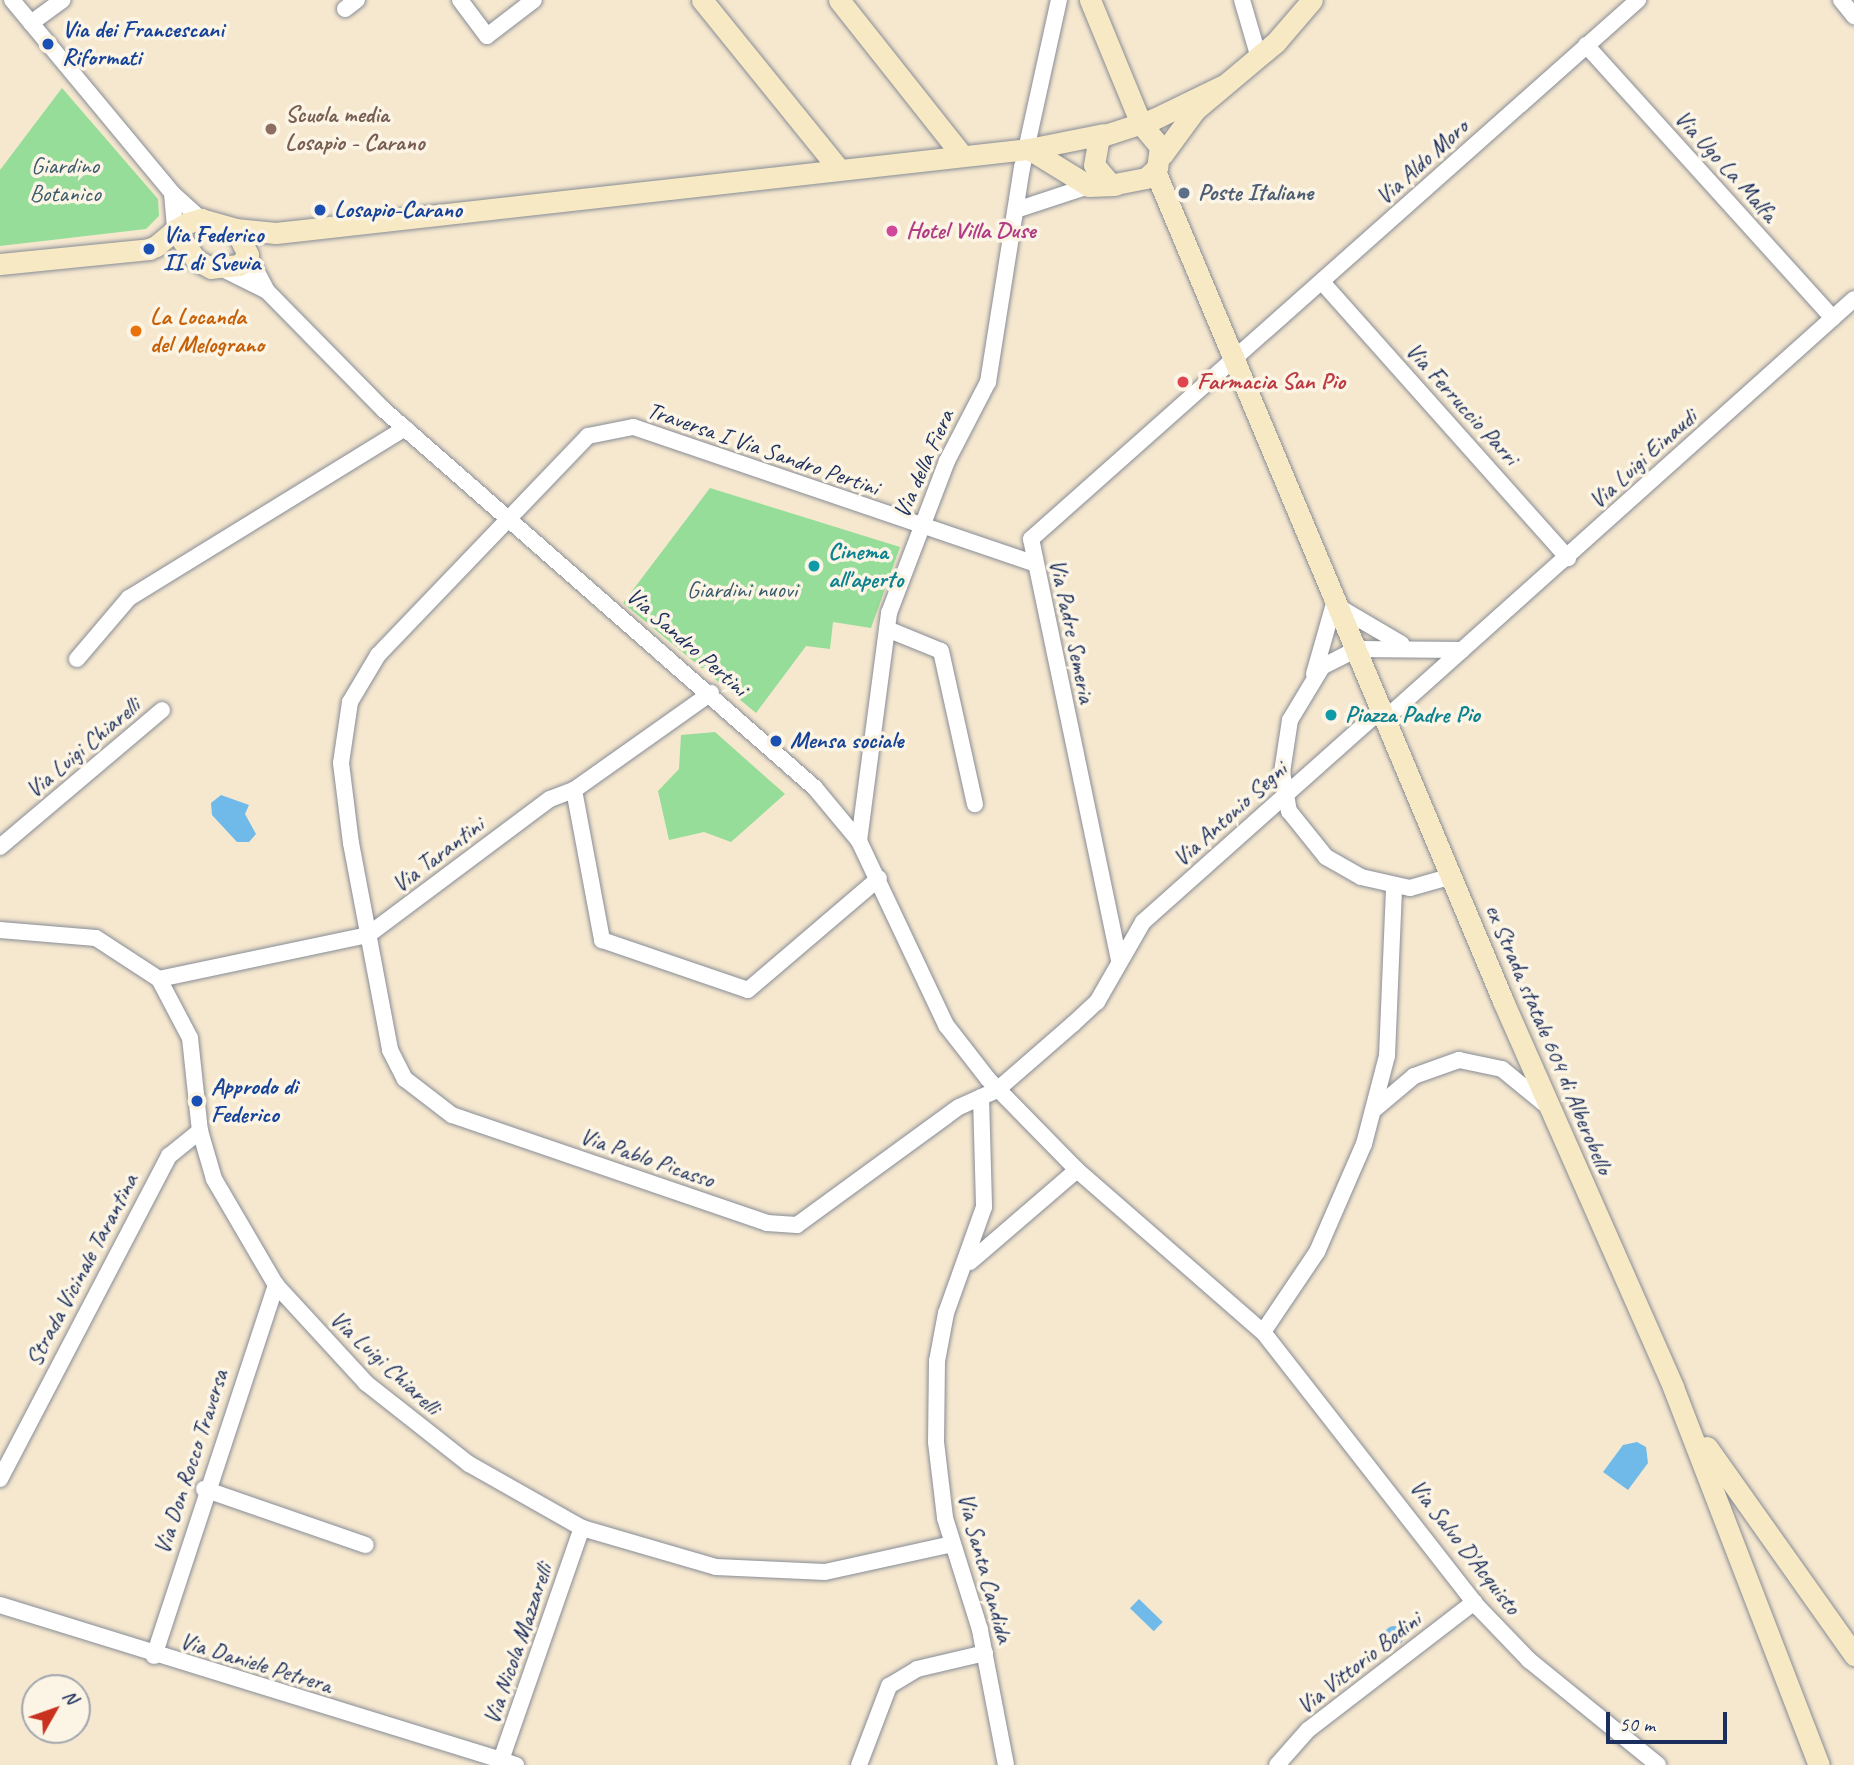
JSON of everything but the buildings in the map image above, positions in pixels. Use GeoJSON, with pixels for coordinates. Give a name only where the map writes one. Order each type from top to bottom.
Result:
{"type":"FeatureCollection","features":[{"type":"Feature","properties":{"kind":"main road"},"geometry":{"type":"LineString","coordinates":[[702,0],[837,167]]}},
{"type":"Feature","properties":{"kind":"main road"},"geometry":{"type":"LineString","coordinates":[[839,0],[962,155]]}},
{"type":"Feature","properties":{"kind":"main road"},"geometry":{"type":"LineString","coordinates":[[1090,0],[1141,124],[1154,134],[1158,163]]}},
{"type":"Feature","properties":{"kind":"main road"},"geometry":{"type":"LineString","coordinates":[[1029,149],[1089,186],[1115,186],[1158,163],[1183,123],[1224,85],[1259,58],[1312,0]]}},
{"type":"Feature","properties":{"kind":"main road"},"geometry":{"type":"LineString","coordinates":[[156,246],[175,230],[201,219],[234,229],[276,233],[837,167],[1029,149],[1141,124],[1224,85]]}},
{"type":"Feature","properties":{"kind":"main road"},"geometry":{"type":"LineString","coordinates":[[1104,134],[1092,158],[1115,186]]}},
{"type":"Feature","properties":{"kind":"main road","name":"ex Strada statale 604 di Alberobello"},"geometry":{"type":"LineString","coordinates":[[1158,163],[1357,649],[1549,1107],[1673,1387],[1819,1765]]}},
{"type":"Feature","properties":{"kind":"main road"},"geometry":{"type":"LineString","coordinates":[[234,229],[248,252]]}},
{"type":"Feature","properties":{"kind":"main road"},"geometry":{"type":"LineString","coordinates":[[175,230],[196,260]]}},
{"type":"Feature","properties":{"kind":"main road"},"geometry":{"type":"LineString","coordinates":[[0,264],[156,246],[223,269],[276,233]]}},
{"type":"Feature","properties":{"kind":"main road","name":"ex Strada statale 604 di Alberobello"},"geometry":{"type":"LineString","coordinates":[[1673,1387],[1720,1469],[1854,1655]]}},
{"type":"Feature","properties":{"kind":"street"},"geometry":{"type":"LineString","coordinates":[[12,0],[172,193],[201,219]]}},
{"type":"Feature","properties":{"kind":"street"},"geometry":{"type":"LineString","coordinates":[[31,23],[62,0]]}},
{"type":"Feature","properties":{"kind":"street"},"geometry":{"type":"LineString","coordinates":[[460,0],[487,36],[534,0]]}},
{"type":"Feature","properties":{"kind":"street","name":"Via della Fiera"},"geometry":{"type":"LineString","coordinates":[[859,841],[887,629],[919,527],[988,382],[1016,210],[1059,0]]}},
{"type":"Feature","properties":{"kind":"street"},"geometry":{"type":"LineString","coordinates":[[1242,0],[1259,58]]}},
{"type":"Feature","properties":{"kind":"street","name":"Via Aldo Moro"},"geometry":{"type":"LineString","coordinates":[[1237,358],[1638,0]]}},
{"type":"Feature","properties":{"kind":"street"},"geometry":{"type":"LineString","coordinates":[[1842,0],[1854,16]]}},
{"type":"Feature","properties":{"kind":"street","name":"Via Ugo La Malfa"},"geometry":{"type":"LineString","coordinates":[[1586,45],[1833,318]]}},
{"type":"Feature","properties":{"kind":"street"},"geometry":{"type":"LineString","coordinates":[[1016,210],[1089,186]]}},
{"type":"Feature","properties":{"kind":"street"},"geometry":{"type":"LineString","coordinates":[[172,193],[175,230]]}},
{"type":"Feature","properties":{"kind":"street"},"geometry":{"type":"LineString","coordinates":[[248,252],[267,291]]}},
{"type":"Feature","properties":{"kind":"street"},"geometry":{"type":"LineString","coordinates":[[223,269],[267,291]]}},
{"type":"Feature","properties":{"kind":"street","name":"Via Ferruccio Parri"},"geometry":{"type":"LineString","coordinates":[[1322,282],[1567,558]]}},
{"type":"Feature","properties":{"kind":"street","name":"Via Sandro Pertini"},"geometry":{"type":"LineString","coordinates":[[267,291],[405,428],[794,767],[859,841],[879,878],[946,1025],[997,1090]]}},
{"type":"Feature","properties":{"kind":"street","name":"Via Luigi Einaudi"},"geometry":{"type":"LineString","coordinates":[[1384,714],[1567,558],[1854,299]]}},
{"type":"Feature","properties":{"kind":"street","name":"Via Padre Semeria"},"geometry":{"type":"LineString","coordinates":[[1119,960],[1033,563],[1031,539],[1037,530],[1237,358]]}},
{"type":"Feature","properties":{"kind":"street","name":"Traversa I Via Sandro Pertini"},"geometry":{"type":"LineString","coordinates":[[368,935],[341,763],[350,702],[377,654],[588,436],[633,427],[919,527],[1033,563]]}},
{"type":"Feature","properties":{"kind":"street"},"geometry":{"type":"LineString","coordinates":[[77,659],[129,598],[405,428]]}},
{"type":"Feature","properties":{"kind":"street"},"geometry":{"type":"LineString","coordinates":[[1404,645],[1339,602],[1313,676],[1290,720],[1283,796],[1294,820],[1326,857],[1394,888],[1452,876]]}},
{"type":"Feature","properties":{"kind":"street"},"geometry":{"type":"LineString","coordinates":[[887,629],[941,651],[975,804]]}},
{"type":"Feature","properties":{"kind":"street"},"geometry":{"type":"LineString","coordinates":[[1313,676],[1357,649],[1404,645],[1462,650]]}},
{"type":"Feature","properties":{"kind":"street","name":"Via Tarantini"},"geometry":{"type":"LineString","coordinates":[[159,979],[368,935],[550,799],[574,790],[711,693]]}},
{"type":"Feature","properties":{"kind":"street","name":"Via Luigi Chiarelli"},"geometry":{"type":"LineString","coordinates":[[0,847],[162,710]]}},
{"type":"Feature","properties":{"kind":"street","name":"Via Antonio Segni"},"geometry":{"type":"LineString","coordinates":[[997,1090],[1097,1002],[1143,922],[1283,796],[1384,714]]}},
{"type":"Feature","properties":{"kind":"street"},"geometry":{"type":"LineString","coordinates":[[574,790],[602,940],[748,990],[879,878]]}},
{"type":"Feature","properties":{"kind":"street"},"geometry":{"type":"LineString","coordinates":[[1263,1332],[1323,1240],[1373,1111],[1392,1013],[1394,888]]}},
{"type":"Feature","properties":{"kind":"street","name":"Via Luigi Chiarelli"},"geometry":{"type":"LineString","coordinates":[[0,930],[96,938],[159,979],[190,1038],[200,1132],[214,1179],[276,1285],[366,1383],[434,1439],[582,1528],[688,1560],[757,1573],[847,1569],[952,1544]]}},
{"type":"Feature","properties":{"kind":"street","name":"Via Pablo Picasso"},"geometry":{"type":"LineString","coordinates":[[368,935],[390,1050],[405,1079],[426,1099],[452,1115],[767,1223],[805,1221],[981,1097],[997,1090]]}},
{"type":"Feature","properties":{"kind":"street"},"geometry":{"type":"LineString","coordinates":[[1373,1111],[1414,1076],[1459,1060],[1502,1069],[1549,1107]]}},
{"type":"Feature","properties":{"kind":"street","name":"Via Salvo D'Acquisto"},"geometry":{"type":"LineString","coordinates":[[997,1090],[1077,1170],[1263,1332],[1474,1602],[1529,1660],[1658,1765]]}},
{"type":"Feature","properties":{"kind":"street","name":"Via Santa Candida"},"geometry":{"type":"LineString","coordinates":[[981,1097],[985,1207],[946,1313],[934,1397],[940,1489],[952,1544],[985,1653],[1006,1765]]}},
{"type":"Feature","properties":{"kind":"street","name":"Strada Vicinale Tarantina"},"geometry":{"type":"LineString","coordinates":[[0,1479],[169,1156],[200,1132]]}},
{"type":"Feature","properties":{"kind":"street"},"geometry":{"type":"LineString","coordinates":[[964,1268],[1077,1170]]}},
{"type":"Feature","properties":{"kind":"street","name":"Via Don Rocco Traversa"},"geometry":{"type":"LineString","coordinates":[[153,1656],[204,1489],[276,1285]]}},
{"type":"Feature","properties":{"kind":"street"},"geometry":{"type":"LineString","coordinates":[[204,1489],[366,1545]]}},
{"type":"Feature","properties":{"kind":"street","name":"Via Nicola Mazzarelli"},"geometry":{"type":"LineString","coordinates":[[508,1762],[582,1528]]}},
{"type":"Feature","properties":{"kind":"street","name":"Via Vittorio Bodini"},"geometry":{"type":"LineString","coordinates":[[1277,1765],[1308,1730],[1474,1602]]}},
{"type":"Feature","properties":{"kind":"street","name":"Via Daniele Petrera"},"geometry":{"type":"LineString","coordinates":[[0,1605],[153,1656],[508,1762]]}},
{"type":"Feature","properties":{"kind":"street"},"geometry":{"type":"LineString","coordinates":[[859,1765],[889,1686],[917,1669],[985,1653]]}},
{"type":"Feature","properties":{"kind":"green space","name":"Giardino Botanico"},"geometry":{"type":"Polygon","coordinates":[[[62,88],[158,199],[159,216],[146,229],[0,246],[0,170],[62,88]]]}},
{"type":"Feature","properties":{"kind":"green space","name":"Giardini nuovi"},"geometry":{"type":"Polygon","coordinates":[[[710,488],[900,547],[871,628],[833,622],[830,649],[806,646],[756,713],[623,603],[710,488]]]}},
{"type":"Feature","properties":{"kind":"green space"},"geometry":{"type":"Polygon","coordinates":[[[715,732],[785,794],[731,842],[704,832],[669,840],[658,791],[679,769],[681,735],[715,732]]]}},
{"type":"Feature","properties":{"kind":"water"},"geometry":{"type":"Polygon","coordinates":[[[221,795],[249,805],[245,814],[256,834],[249,842],[237,842],[212,815],[211,803],[221,795]]]}},
{"type":"Feature","properties":{"kind":"water"},"geometry":{"type":"Polygon","coordinates":[[[1637,1442],[1646,1447],[1648,1463],[1628,1490],[1603,1472],[1623,1445],[1637,1442]]]}},
{"type":"Feature","properties":{"kind":"water"},"geometry":{"type":"Polygon","coordinates":[[[1139,1599],[1163,1622],[1154,1631],[1130,1608],[1139,1599]]]}},
{"type":"Feature","properties":{"kind":"water"},"geometry":{"type":"Polygon","coordinates":[[[1394,1626],[1401,1629],[1404,1636],[1401,1643],[1394,1646],[1387,1643],[1384,1636],[1387,1629],[1394,1626]]]}},
{"type":"Feature","properties":{"kind":"place","name":"Via dei Francescani Riformati"},"geometry":{"type":"Point","coordinates":[48,44]}},
{"type":"Feature","properties":{"kind":"place","name":"Scuola media Losapio - Carano"},"geometry":{"type":"Point","coordinates":[271,129]}},
{"type":"Feature","properties":{"kind":"place","name":"Poste Italiane"},"geometry":{"type":"Point","coordinates":[1184,193]}},
{"type":"Feature","properties":{"kind":"place","name":"Losapio-Carano"},"geometry":{"type":"Point","coordinates":[320,210]}},
{"type":"Feature","properties":{"kind":"place","name":"Hotel Villa Duse"},"geometry":{"type":"Point","coordinates":[892,231]}},
{"type":"Feature","properties":{"kind":"place","name":"Via Federico II di Svevia"},"geometry":{"type":"Point","coordinates":[149,249]}},
{"type":"Feature","properties":{"kind":"place","name":"La Locanda del Melograno"},"geometry":{"type":"Point","coordinates":[136,331]}},
{"type":"Feature","properties":{"kind":"place","name":"Farmacia San Pio"},"geometry":{"type":"Point","coordinates":[1183,382]}},
{"type":"Feature","properties":{"kind":"place","name":"Cinema all'aperto"},"geometry":{"type":"Point","coordinates":[814,566]}},
{"type":"Feature","properties":{"kind":"place","name":"Piazza Padre Pio"},"geometry":{"type":"Point","coordinates":[1331,715]}},
{"type":"Feature","properties":{"kind":"place","name":"Mensa sociale"},"geometry":{"type":"Point","coordinates":[776,741]}},
{"type":"Feature","properties":{"kind":"place","name":"Approdo di Federico"},"geometry":{"type":"Point","coordinates":[197,1101]}}]}
